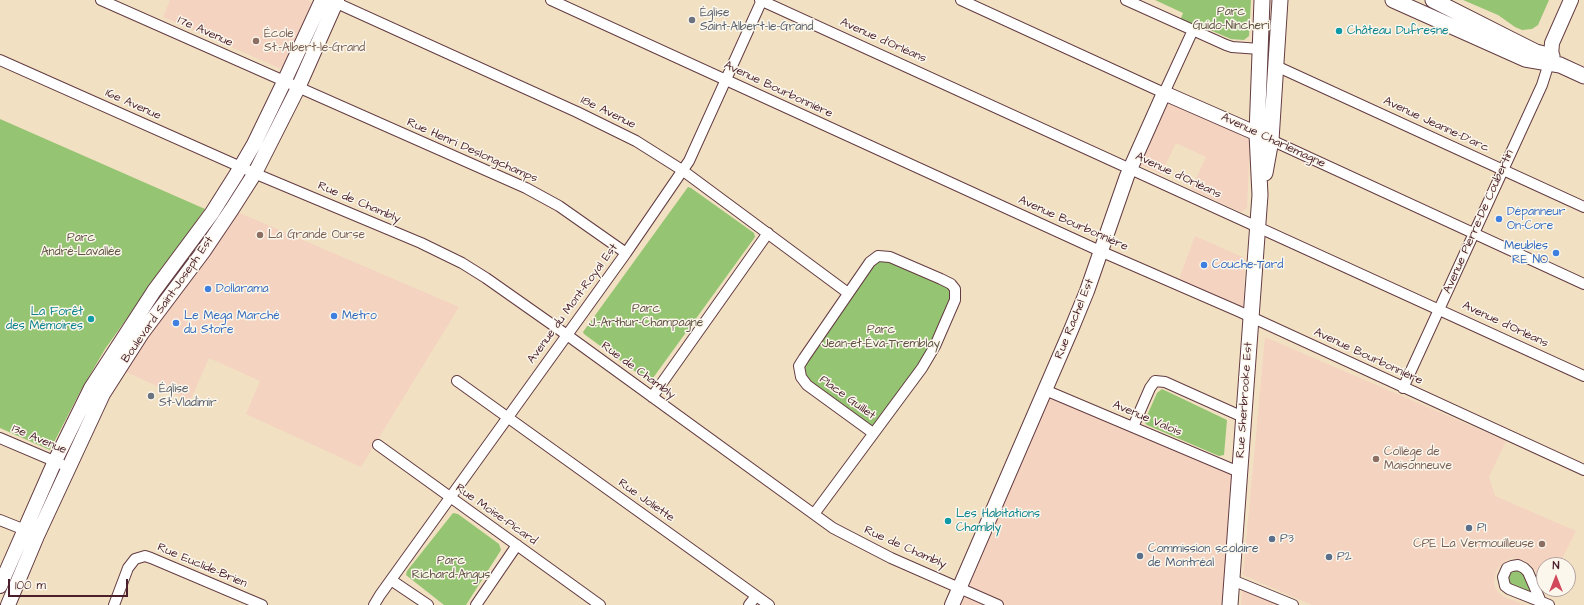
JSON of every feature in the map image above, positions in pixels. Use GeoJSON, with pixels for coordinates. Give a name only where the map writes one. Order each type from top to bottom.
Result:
{"type":"FeatureCollection","features":[{"type":"Feature","properties":{"kind":"main road","name":"Boulevard Saint-Joseph Est"},"geometry":{"type":"LineString","coordinates":[[8,605],[37,536],[91,388],[124,335],[154,291],[216,208],[241,167],[284,82],[322,0]]}},
{"type":"Feature","properties":{"kind":"main road","name":"Rue Sherbrooke Est"},"geometry":{"type":"LineString","coordinates":[[1260,195],[1257,134],[1262,0]]}},
{"type":"Feature","properties":{"kind":"main road","name":"Rue Sherbrooke Est"},"geometry":{"type":"LineString","coordinates":[[1230,605],[1257,227],[1260,195],[1271,140],[1280,0]]}},
{"type":"Feature","properties":{"kind":"main road"},"geometry":{"type":"LineString","coordinates":[[1393,0],[1526,60],[1566,60],[1584,69]]}},
{"type":"Feature","properties":{"kind":"main road"},"geometry":{"type":"LineString","coordinates":[[1434,0],[1584,76]]}},
{"type":"Feature","properties":{"kind":"main road","name":"Avenue Pierre-De Coubertin"},"geometry":{"type":"LineString","coordinates":[[1550,60],[1552,43],[1571,0]]}},
{"type":"Feature","properties":{"kind":"main road","name":"Avenue Pierre-De Coubertin"},"geometry":{"type":"LineString","coordinates":[[1550,60],[1559,46],[1580,0]]}},
{"type":"Feature","properties":{"kind":"main road","name":"Boulevard Saint-Joseph Est"},"geometry":{"type":"LineString","coordinates":[[0,586],[24,530],[103,394],[164,302],[203,252],[254,173],[298,88],[334,1]]}},
{"type":"Feature","properties":{"kind":"main road","name":"Avenue Charlemagne"},"geometry":{"type":"LineString","coordinates":[[1164,93],[1271,140]]}},
{"type":"Feature","properties":{"kind":"main road","name":"Rue Rachel Est"},"geometry":{"type":"LineString","coordinates":[[952,605],[1087,291],[1100,250],[1130,168],[1164,93]]}},
{"type":"Feature","properties":{"kind":"street","name":"17e Avenue"},"geometry":{"type":"LineString","coordinates":[[101,0],[298,88]]}},
{"type":"Feature","properties":{"kind":"street","name":"Avenue Bourbonnière"},"geometry":{"type":"LineString","coordinates":[[551,0],[1584,470]]}},
{"type":"Feature","properties":{"kind":"street","name":"Avenue du Mont-Royal Est"},"geometry":{"type":"LineString","coordinates":[[374,605],[626,253],[682,170],[692,154],[761,0]]}},
{"type":"Feature","properties":{"kind":"street","name":"Avenue d'Orléans"},"geometry":{"type":"LineString","coordinates":[[761,0],[1584,376]]}},
{"type":"Feature","properties":{"kind":"street","name":"Avenue Charlemagne"},"geometry":{"type":"LineString","coordinates":[[961,0],[1164,93]]}},
{"type":"Feature","properties":{"kind":"street"},"geometry":{"type":"LineString","coordinates":[[1126,0],[1232,47],[1260,49]]}},
{"type":"Feature","properties":{"kind":"street","name":"18e Avenue"},"geometry":{"type":"LineString","coordinates":[[334,1],[636,141],[682,170],[848,293]]}},
{"type":"Feature","properties":{"kind":"street","name":"Rue Rachel Est"},"geometry":{"type":"LineString","coordinates":[[1164,93],[1192,30]]}},
{"type":"Feature","properties":{"kind":"street","name":"16e Avenue"},"geometry":{"type":"LineString","coordinates":[[0,60],[254,173]]}},
{"type":"Feature","properties":{"kind":"street","name":"Avenue Pierre-De Coubertin"},"geometry":{"type":"LineString","coordinates":[[1403,388],[1542,85],[1550,60]]}},
{"type":"Feature","properties":{"kind":"street","name":"Avenue Jeanne-D'arc"},"geometry":{"type":"LineString","coordinates":[[1276,66],[1584,207]]}},
{"type":"Feature","properties":{"kind":"street","name":"Rue Henri Deslongchamps"},"geometry":{"type":"LineString","coordinates":[[298,88],[526,188],[559,206],[626,253]]}},
{"type":"Feature","properties":{"kind":"street","name":"Avenue Charlemagne"},"geometry":{"type":"LineString","coordinates":[[1271,140],[1584,284]]}},
{"type":"Feature","properties":{"kind":"street","name":"Rue de Chambly"},"geometry":{"type":"LineString","coordinates":[[254,173],[421,243],[462,263],[486,278],[567,335],[814,514],[852,538],[891,558],[998,605]]}},
{"type":"Feature","properties":{"kind":"street"},"geometry":{"type":"LineString","coordinates":[[652,397],[768,233]]}},
{"type":"Feature","properties":{"kind":"street","name":"Place Guillet"},"geometry":{"type":"LineString","coordinates":[[878,256],[890,257],[941,279],[951,284],[955,289],[955,300],[935,346],[922,368],[873,433],[807,385],[801,377],[800,366],[804,358],[848,293],[870,262],[878,256]]}},
{"type":"Feature","properties":{"kind":"street","name":"Rue Joliette"},"geometry":{"type":"LineString","coordinates":[[457,381],[769,605]]}},
{"type":"Feature","properties":{"kind":"street"},"geometry":{"type":"LineString","coordinates":[[1133,427],[1150,388],[1155,381],[1165,382],[1243,417]]}},
{"type":"Feature","properties":{"kind":"street","name":"Avenue Valois"},"geometry":{"type":"LineString","coordinates":[[1045,390],[1239,472]]}},
{"type":"Feature","properties":{"kind":"street"},"geometry":{"type":"LineString","coordinates":[[814,514],[873,433]]}},
{"type":"Feature","properties":{"kind":"street","name":"13e Avenue"},"geometry":{"type":"LineString","coordinates":[[0,438],[62,464]]}},
{"type":"Feature","properties":{"kind":"street","name":"Rue Moïse-Picard"},"geometry":{"type":"LineString","coordinates":[[378,445],[600,605]]}},
{"type":"Feature","properties":{"kind":"street"},"geometry":{"type":"LineString","coordinates":[[0,520],[37,536]]}},
{"type":"Feature","properties":{"kind":"street"},"geometry":{"type":"LineString","coordinates":[[476,605],[516,545]]}},
{"type":"Feature","properties":{"kind":"street","name":"Rue Euclide-Brien"},"geometry":{"type":"LineString","coordinates":[[114,605],[128,568],[135,559],[145,556],[262,605]]}},
{"type":"Feature","properties":{"kind":"street"},"geometry":{"type":"LineString","coordinates":[[391,580],[428,605]]}},
{"type":"Feature","properties":{"kind":"street"},"geometry":{"type":"LineString","coordinates":[[1232,580],[1293,605]]}},
{"type":"Feature","properties":{"kind":"street"},"geometry":{"type":"LineString","coordinates":[[749,605],[756,596]]}},
{"type":"Feature","properties":{"kind":"shaded area","name":"École St.-Albert-le-Grand"},"geometry":{"type":"Polygon","coordinates":[[[170,0],[308,0],[312,3],[285,66],[279,68],[163,17],[170,0]]]}},
{"type":"Feature","properties":{"kind":"shaded area"},"geometry":{"type":"Polygon","coordinates":[[[1168,99],[1250,140],[1247,208],[1241,212],[1191,189],[1206,157],[1176,143],[1161,174],[1141,165],[1168,99]]]}},
{"type":"Feature","properties":{"kind":"shaded area"},"geometry":{"type":"Polygon","coordinates":[[[235,211],[459,307],[361,467],[246,414],[260,381],[209,358],[190,401],[124,371],[235,211]]]}},
{"type":"Feature","properties":{"kind":"shaded area"},"geometry":{"type":"Polygon","coordinates":[[[1195,236],[1245,258],[1243,309],[1179,279],[1195,236]]]}},
{"type":"Feature","properties":{"kind":"shaded area","name":"Collège de Maisonneuve"},"geometry":{"type":"Polygon","coordinates":[[[1265,337],[1506,441],[1489,477],[1495,496],[1576,531],[1563,557],[1536,557],[1536,572],[1530,564],[1523,560],[1512,558],[1503,562],[1496,571],[1494,582],[1495,588],[1499,593],[1504,597],[1526,605],[1312,605],[1243,575],[1265,337]]]}},
{"type":"Feature","properties":{"kind":"shaded area"},"geometry":{"type":"Polygon","coordinates":[[[1047,397],[1133,427],[1239,472],[1230,605],[952,605],[1047,397]]]}},
{"type":"Feature","properties":{"kind":"shaded area"},"geometry":{"type":"Polygon","coordinates":[[[1242,589],[1279,605],[1241,605],[1242,589]]]}},
{"type":"Feature","properties":{"kind":"green space","name":"Parc Guido-Nincheri"},"geometry":{"type":"Polygon","coordinates":[[[1155,0],[1251,0],[1249,36],[1244,40],[1231,39],[1196,24],[1180,21],[1183,13],[1155,0]]]}},
{"type":"Feature","properties":{"kind":"green space"},"geometry":{"type":"Polygon","coordinates":[[[1463,0],[1549,0],[1538,25],[1532,29],[1522,30],[1498,15],[1463,0]]]}},
{"type":"Feature","properties":{"kind":"green space","name":"Parc André-Lavallée"},"geometry":{"type":"Polygon","coordinates":[[[0,119],[205,209],[105,349],[80,392],[50,450],[0,428],[0,119]]]}},
{"type":"Feature","properties":{"kind":"green space","name":"Parc J.-Arthur-Champagne"},"geometry":{"type":"Polygon","coordinates":[[[688,187],[754,233],[755,237],[653,378],[648,381],[583,332],[688,187]]]}},
{"type":"Feature","properties":{"kind":"green space","name":"Parc Jean-et-Éva-Tremblay"},"geometry":{"type":"Polygon","coordinates":[[[878,256],[955,289],[935,346],[873,433],[801,377],[804,358],[878,256]]]}},
{"type":"Feature","properties":{"kind":"green space"},"geometry":{"type":"Polygon","coordinates":[[[1162,389],[1227,420],[1224,455],[1219,456],[1145,423],[1157,393],[1162,389]]]}},
{"type":"Feature","properties":{"kind":"green space","name":"Parc Richard-Angus"},"geometry":{"type":"Polygon","coordinates":[[[453,513],[458,514],[499,544],[501,550],[466,605],[444,605],[406,575],[407,571],[453,513]]]}},
{"type":"Feature","properties":{"kind":"green space"},"geometry":{"type":"Polygon","coordinates":[[[1516,570],[1522,572],[1532,588],[1531,592],[1527,593],[1509,585],[1508,575],[1510,571],[1516,570]]]}},
{"type":"Feature","properties":{"kind":"place","name":"Église Saint-Albert-le-Grand"},"geometry":{"type":"Point","coordinates":[692,20]}},
{"type":"Feature","properties":{"kind":"place","name":"Château Dufresne"},"geometry":{"type":"Point","coordinates":[1339,31]}},
{"type":"Feature","properties":{"kind":"place","name":"École St.-Albert-le-Grand"},"geometry":{"type":"Point","coordinates":[256,41]}},
{"type":"Feature","properties":{"kind":"place","name":"Dépanneur On-Core"},"geometry":{"type":"Point","coordinates":[1499,219]}},
{"type":"Feature","properties":{"kind":"place","name":"La Grande Ourse"},"geometry":{"type":"Point","coordinates":[260,235]}},
{"type":"Feature","properties":{"kind":"place","name":"Meubles RE NO"},"geometry":{"type":"Point","coordinates":[1556,253]}},
{"type":"Feature","properties":{"kind":"place","name":"Couche-Tard"},"geometry":{"type":"Point","coordinates":[1204,265]}},
{"type":"Feature","properties":{"kind":"place","name":"Dollarama"},"geometry":{"type":"Point","coordinates":[208,289]}},
{"type":"Feature","properties":{"kind":"place","name":"Metro"},"geometry":{"type":"Point","coordinates":[334,316]}},
{"type":"Feature","properties":{"kind":"place","name":"La Forêt des Mémoires"},"geometry":{"type":"Point","coordinates":[91,319]}},
{"type":"Feature","properties":{"kind":"place","name":"Le Mega Marché du Store"},"geometry":{"type":"Point","coordinates":[176,323]}},
{"type":"Feature","properties":{"kind":"place","name":"Église St-Vladimir"},"geometry":{"type":"Point","coordinates":[151,396]}},
{"type":"Feature","properties":{"kind":"place","name":"Collège de Maisonneuve"},"geometry":{"type":"Point","coordinates":[1376,459]}},
{"type":"Feature","properties":{"kind":"place","name":"Les Habitations Chambly"},"geometry":{"type":"Point","coordinates":[948,521]}},
{"type":"Feature","properties":{"kind":"place","name":"P1"},"geometry":{"type":"Point","coordinates":[1469,528]}},
{"type":"Feature","properties":{"kind":"place","name":"P3"},"geometry":{"type":"Point","coordinates":[1272,539]}},
{"type":"Feature","properties":{"kind":"place","name":"CPE La Vermouilleuse"},"geometry":{"type":"Point","coordinates":[1542,544]}},
{"type":"Feature","properties":{"kind":"place","name":"Commission scolaire de Montréal"},"geometry":{"type":"Point","coordinates":[1140,556]}},
{"type":"Feature","properties":{"kind":"place","name":"P2"},"geometry":{"type":"Point","coordinates":[1329,557]}}]}
